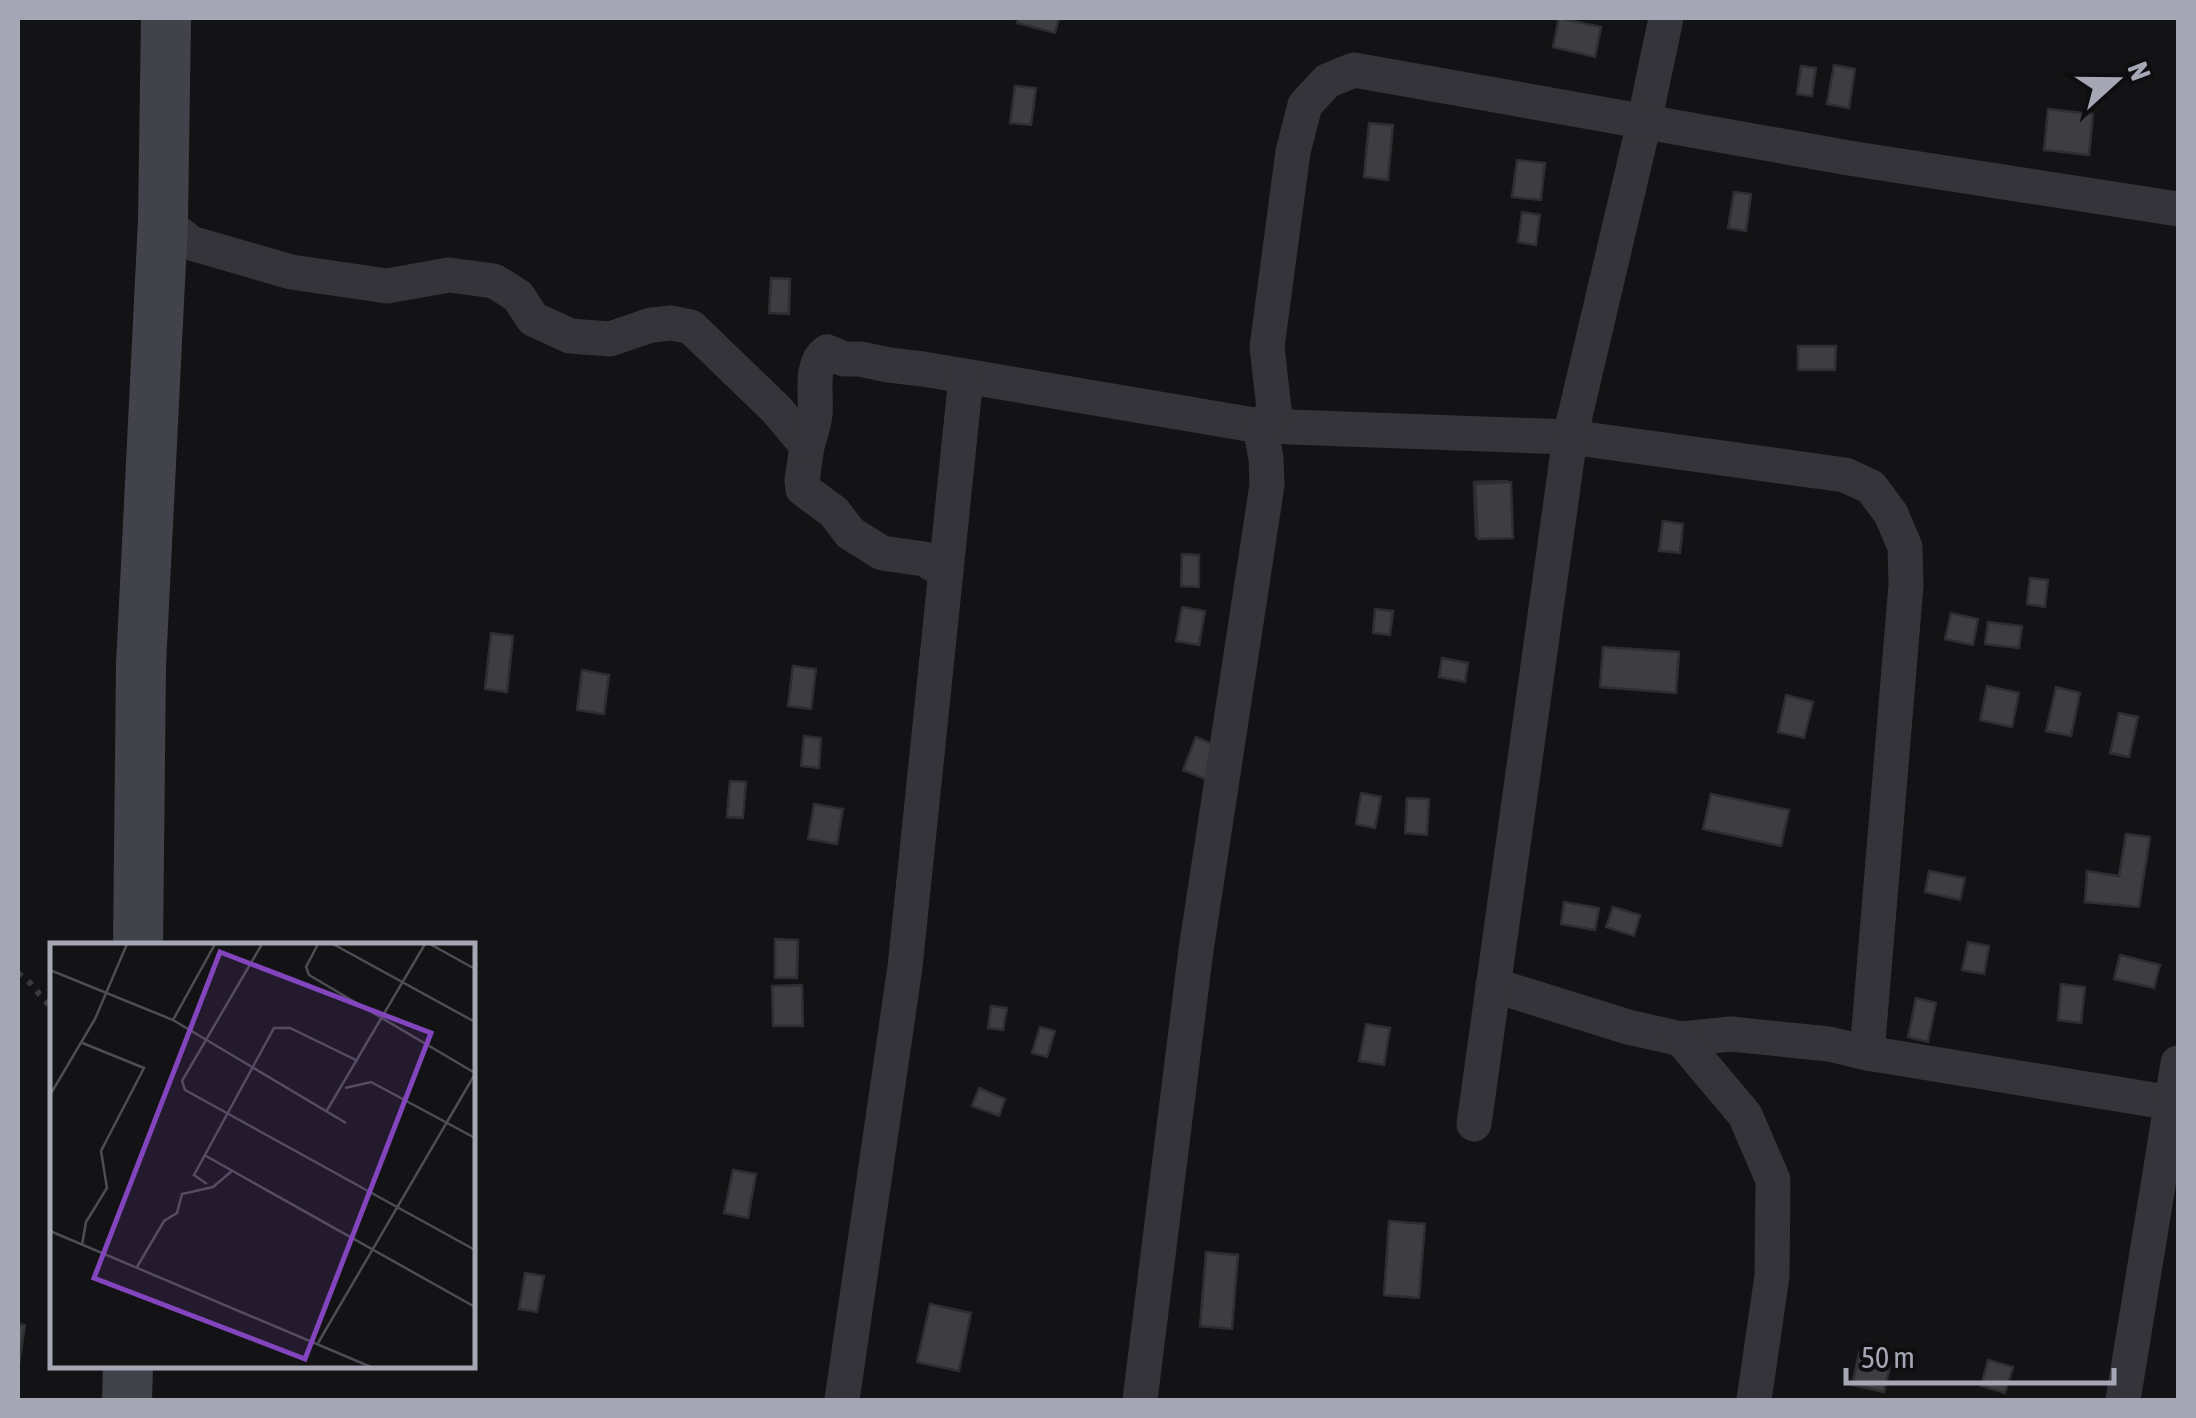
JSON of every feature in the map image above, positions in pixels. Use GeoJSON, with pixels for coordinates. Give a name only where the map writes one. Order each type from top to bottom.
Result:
{"type":"FeatureCollection","features":[{"type":"Feature","properties":{"kind":"main road"},"geometry":{"type":"LineString","coordinates":[[138,943],[141,665],[172,242],[166,18]]}},
{"type":"Feature","properties":{"kind":"main road"},"geometry":{"type":"LineString","coordinates":[[127,1400],[128,1368]]}},
{"type":"Feature","properties":{"kind":"street"},"geometry":{"type":"LineString","coordinates":[[1474,1124],[1570,437],[1666,18]]}},
{"type":"Feature","properties":{"kind":"street"},"geometry":{"type":"LineString","coordinates":[[1260,426],[1274,409],[1267,348],[1292,152],[1304,106],[1327,81],[1354,70],[1849,158],[2178,208]]}},
{"type":"Feature","properties":{"kind":"street"},"geometry":{"type":"LineString","coordinates":[[172,242],[291,272],[387,286],[449,276],[494,281],[518,296],[533,319],[570,336],[610,338],[672,323],[691,327],[777,410],[806,446]]}},
{"type":"Feature","properties":{"kind":"street"},"geometry":{"type":"LineString","coordinates":[[946,572],[924,560],[882,553],[850,534],[834,512],[803,489],[806,446],[815,418],[817,366],[827,352],[844,358],[1260,426],[1570,437],[1845,475],[1872,487],[1905,547],[1906,584],[1867,1053]]}},
{"type":"Feature","properties":{"kind":"street"},"geometry":{"type":"LineString","coordinates":[[842,1400],[905,967],[966,377]]}},
{"type":"Feature","properties":{"kind":"street"},"geometry":{"type":"LineString","coordinates":[[1140,1400],[1196,950],[1266,485],[1260,426]]}},
{"type":"Feature","properties":{"kind":"street"},"geometry":{"type":"LineString","coordinates":[[1493,985],[1628,1027],[1681,1039],[1731,1034],[1829,1044],[2175,1104]]}},
{"type":"Feature","properties":{"kind":"street"},"geometry":{"type":"LineString","coordinates":[[1681,1039],[1745,1115],[1773,1180],[1772,1276],[1754,1400]]}},
{"type":"Feature","properties":{"kind":"street"},"geometry":{"type":"LineString","coordinates":[[2123,1400],[2175,1104],[2178,1063]]}},
{"type":"Feature","properties":{"kind":"path"},"geometry":{"type":"LineString","coordinates":[[18,972],[50,1007]]}},
{"type":"Feature","properties":{"kind":"building"},"geometry":{"type":"Polygon","coordinates":[[[1019,18],[1059,18],[1055,33],[1017,23],[1019,18]]]}},
{"type":"Feature","properties":{"kind":"building"},"geometry":{"type":"Polygon","coordinates":[[[1559,18],[1601,27],[1595,57],[1553,47],[1559,18]]]}},
{"type":"Feature","properties":{"kind":"building"},"geometry":{"type":"Polygon","coordinates":[[[1834,65],[1855,69],[1849,108],[1827,104],[1834,65]]]}},
{"type":"Feature","properties":{"kind":"building"},"geometry":{"type":"Polygon","coordinates":[[[1801,66],[1816,68],[1812,96],[1797,94],[1801,66]]]}},
{"type":"Feature","properties":{"kind":"building"},"geometry":{"type":"Polygon","coordinates":[[[1015,86],[1036,88],[1031,125],[1010,123],[1015,86]]]}},
{"type":"Feature","properties":{"kind":"building"},"geometry":{"type":"Polygon","coordinates":[[[2048,109],[2093,114],[2089,155],[2044,150],[2048,109]]]}},
{"type":"Feature","properties":{"kind":"building"},"geometry":{"type":"Polygon","coordinates":[[[1369,123],[1393,125],[1388,180],[1364,177],[1369,123]]]}},
{"type":"Feature","properties":{"kind":"building"},"geometry":{"type":"Polygon","coordinates":[[[1517,160],[1545,163],[1541,200],[1512,197],[1517,160]]]}},
{"type":"Feature","properties":{"kind":"building"},"geometry":{"type":"Polygon","coordinates":[[[1734,192],[1751,194],[1746,231],[1728,228],[1734,192]]]}},
{"type":"Feature","properties":{"kind":"building"},"geometry":{"type":"Polygon","coordinates":[[[1522,212],[1540,215],[1536,245],[1518,242],[1522,212]]]}},
{"type":"Feature","properties":{"kind":"building"},"geometry":{"type":"Polygon","coordinates":[[[771,278],[790,279],[789,314],[769,313],[771,278]]]}},
{"type":"Feature","properties":{"kind":"building"},"geometry":{"type":"Polygon","coordinates":[[[1798,346],[1836,346],[1835,370],[1798,370],[1798,346]]]}},
{"type":"Feature","properties":{"kind":"building"},"geometry":{"type":"Polygon","coordinates":[[[1507,481],[1509,535],[1476,536],[1474,482],[1507,481]]]}},
{"type":"Feature","properties":{"kind":"building"},"geometry":{"type":"Polygon","coordinates":[[[1511,482],[1513,538],[1478,539],[1475,484],[1511,482]]]}},
{"type":"Feature","properties":{"kind":"building"},"geometry":{"type":"Polygon","coordinates":[[[1663,521],[1683,524],[1680,553],[1659,551],[1663,521]]]}},
{"type":"Feature","properties":{"kind":"building"},"geometry":{"type":"Polygon","coordinates":[[[1182,554],[1199,555],[1199,587],[1181,586],[1182,554]]]}},
{"type":"Feature","properties":{"kind":"building"},"geometry":{"type":"Polygon","coordinates":[[[2030,578],[2048,580],[2045,607],[2027,604],[2030,578]]]}},
{"type":"Feature","properties":{"kind":"building"},"geometry":{"type":"Polygon","coordinates":[[[1182,607],[1205,611],[1199,645],[1176,641],[1182,607]]]}},
{"type":"Feature","properties":{"kind":"building"},"geometry":{"type":"Polygon","coordinates":[[[1375,609],[1393,611],[1390,635],[1373,633],[1375,609]]]}},
{"type":"Feature","properties":{"kind":"building"},"geometry":{"type":"Polygon","coordinates":[[[1951,613],[1978,619],[1973,645],[1945,639],[1951,613]]]}},
{"type":"Feature","properties":{"kind":"building"},"geometry":{"type":"Polygon","coordinates":[[[1988,622],[2022,626],[2019,648],[1985,644],[1988,622]]]}},
{"type":"Feature","properties":{"kind":"building"},"geometry":{"type":"Polygon","coordinates":[[[491,633],[513,636],[507,692],[485,689],[491,633]]]}},
{"type":"Feature","properties":{"kind":"building"},"geometry":{"type":"Polygon","coordinates":[[[1603,647],[1679,652],[1676,693],[1600,687],[1603,647]]]}},
{"type":"Feature","properties":{"kind":"building"},"geometry":{"type":"Polygon","coordinates":[[[1442,658],[1468,663],[1465,682],[1439,677],[1442,658]]]}},
{"type":"Feature","properties":{"kind":"building"},"geometry":{"type":"Polygon","coordinates":[[[793,666],[816,669],[811,709],[788,706],[793,666]]]}},
{"type":"Feature","properties":{"kind":"building"},"geometry":{"type":"Polygon","coordinates":[[[582,670],[609,675],[604,714],[577,710],[582,670]]]}},
{"type":"Feature","properties":{"kind":"building"},"geometry":{"type":"Polygon","coordinates":[[[1987,686],[2019,693],[2012,727],[1980,720],[1987,686]]]}},
{"type":"Feature","properties":{"kind":"building"},"geometry":{"type":"Polygon","coordinates":[[[2056,687],[2080,693],[2071,736],[2046,731],[2056,687]]]}},
{"type":"Feature","properties":{"kind":"building"},"geometry":{"type":"Polygon","coordinates":[[[1786,695],[1813,702],[1804,738],[1778,732],[1786,695]]]}},
{"type":"Feature","properties":{"kind":"building"},"geometry":{"type":"Polygon","coordinates":[[[2119,713],[2138,717],[2129,757],[2110,753],[2119,713]]]}},
{"type":"Feature","properties":{"kind":"building"},"geometry":{"type":"Polygon","coordinates":[[[804,736],[821,738],[819,768],[801,766],[804,736]]]}},
{"type":"Feature","properties":{"kind":"building"},"geometry":{"type":"Polygon","coordinates":[[[1196,737],[1217,746],[1205,779],[1183,770],[1196,737]]]}},
{"type":"Feature","properties":{"kind":"building"},"geometry":{"type":"Polygon","coordinates":[[[730,781],[746,782],[743,818],[727,817],[730,781]]]}},
{"type":"Feature","properties":{"kind":"building"},"geometry":{"type":"Polygon","coordinates":[[[1361,793],[1381,797],[1375,828],[1356,824],[1361,793]]]}},
{"type":"Feature","properties":{"kind":"building"},"geometry":{"type":"Polygon","coordinates":[[[1711,794],[1789,810],[1781,846],[1703,829],[1711,794]]]}},
{"type":"Feature","properties":{"kind":"building"},"geometry":{"type":"Polygon","coordinates":[[[1407,798],[1429,799],[1427,835],[1405,833],[1407,798]]]}},
{"type":"Feature","properties":{"kind":"building"},"geometry":{"type":"Polygon","coordinates":[[[814,804],[843,809],[837,844],[808,839],[814,804]]]}},
{"type":"Feature","properties":{"kind":"building"},"geometry":{"type":"Polygon","coordinates":[[[2126,834],[2150,837],[2139,907],[2085,902],[2087,871],[2119,876],[2126,834]]]}},
{"type":"Feature","properties":{"kind":"building"},"geometry":{"type":"Polygon","coordinates":[[[1929,871],[1965,878],[1960,900],[1925,892],[1929,871]]]}},
{"type":"Feature","properties":{"kind":"building"},"geometry":{"type":"Polygon","coordinates":[[[1564,902],[1599,908],[1595,930],[1561,924],[1564,902]]]}},
{"type":"Feature","properties":{"kind":"building"},"geometry":{"type":"Polygon","coordinates":[[[1613,907],[1640,915],[1634,936],[1606,927],[1613,907]]]}},
{"type":"Feature","properties":{"kind":"building"},"geometry":{"type":"Polygon","coordinates":[[[775,939],[798,940],[797,978],[775,978],[775,939]]]}},
{"type":"Feature","properties":{"kind":"building"},"geometry":{"type":"Polygon","coordinates":[[[1968,942],[1989,946],[1984,974],[1962,970],[1968,942]]]}},
{"type":"Feature","properties":{"kind":"building"},"geometry":{"type":"Polygon","coordinates":[[[2120,955],[2160,965],[2154,988],[2114,979],[2120,955]]]}},
{"type":"Feature","properties":{"kind":"building"},"geometry":{"type":"Polygon","coordinates":[[[2061,984],[2085,987],[2081,1023],[2058,1020],[2061,984]]]}},
{"type":"Feature","properties":{"kind":"building"},"geometry":{"type":"Polygon","coordinates":[[[802,985],[803,1026],[773,1026],[772,986],[802,985]]]}},
{"type":"Feature","properties":{"kind":"building"},"geometry":{"type":"Polygon","coordinates":[[[1916,998],[1936,1003],[1928,1042],[1908,1037],[1916,998]]]}},
{"type":"Feature","properties":{"kind":"building"},"geometry":{"type":"Polygon","coordinates":[[[991,1006],[1007,1008],[1003,1030],[988,1028],[991,1006]]]}},
{"type":"Feature","properties":{"kind":"building"},"geometry":{"type":"Polygon","coordinates":[[[1366,1024],[1390,1028],[1384,1065],[1359,1061],[1366,1024]]]}},
{"type":"Feature","properties":{"kind":"building"},"geometry":{"type":"Polygon","coordinates":[[[1040,1027],[1055,1031],[1047,1057],[1032,1053],[1040,1027]]]}},
{"type":"Feature","properties":{"kind":"building"},"geometry":{"type":"Polygon","coordinates":[[[979,1088],[1005,1099],[999,1116],[972,1106],[979,1088]]]}},
{"type":"Feature","properties":{"kind":"building"},"geometry":{"type":"Polygon","coordinates":[[[733,1170],[756,1174],[748,1218],[724,1213],[733,1170]]]}},
{"type":"Feature","properties":{"kind":"building"},"geometry":{"type":"Polygon","coordinates":[[[1389,1221],[1425,1224],[1419,1298],[1384,1295],[1389,1221]]]}},
{"type":"Feature","properties":{"kind":"building"},"geometry":{"type":"Polygon","coordinates":[[[1206,1252],[1238,1255],[1232,1329],[1200,1326],[1206,1252]]]}},
{"type":"Feature","properties":{"kind":"building"},"geometry":{"type":"Polygon","coordinates":[[[525,1273],[544,1276],[537,1312],[519,1309],[525,1273]]]}},
{"type":"Feature","properties":{"kind":"building"},"geometry":{"type":"Polygon","coordinates":[[[930,1304],[971,1313],[959,1371],[917,1362],[930,1304]]]}},
{"type":"Feature","properties":{"kind":"building"},"geometry":{"type":"Polygon","coordinates":[[[18,1324],[25,1325],[18,1371],[18,1324]]]}},
{"type":"Feature","properties":{"kind":"building"},"geometry":{"type":"Polygon","coordinates":[[[1859,1353],[1891,1361],[1884,1392],[1852,1385],[1859,1353]]]}},
{"type":"Feature","properties":{"kind":"building"},"geometry":{"type":"Polygon","coordinates":[[[1988,1360],[2013,1367],[2005,1393],[1981,1386],[1988,1360]]]}}]}
